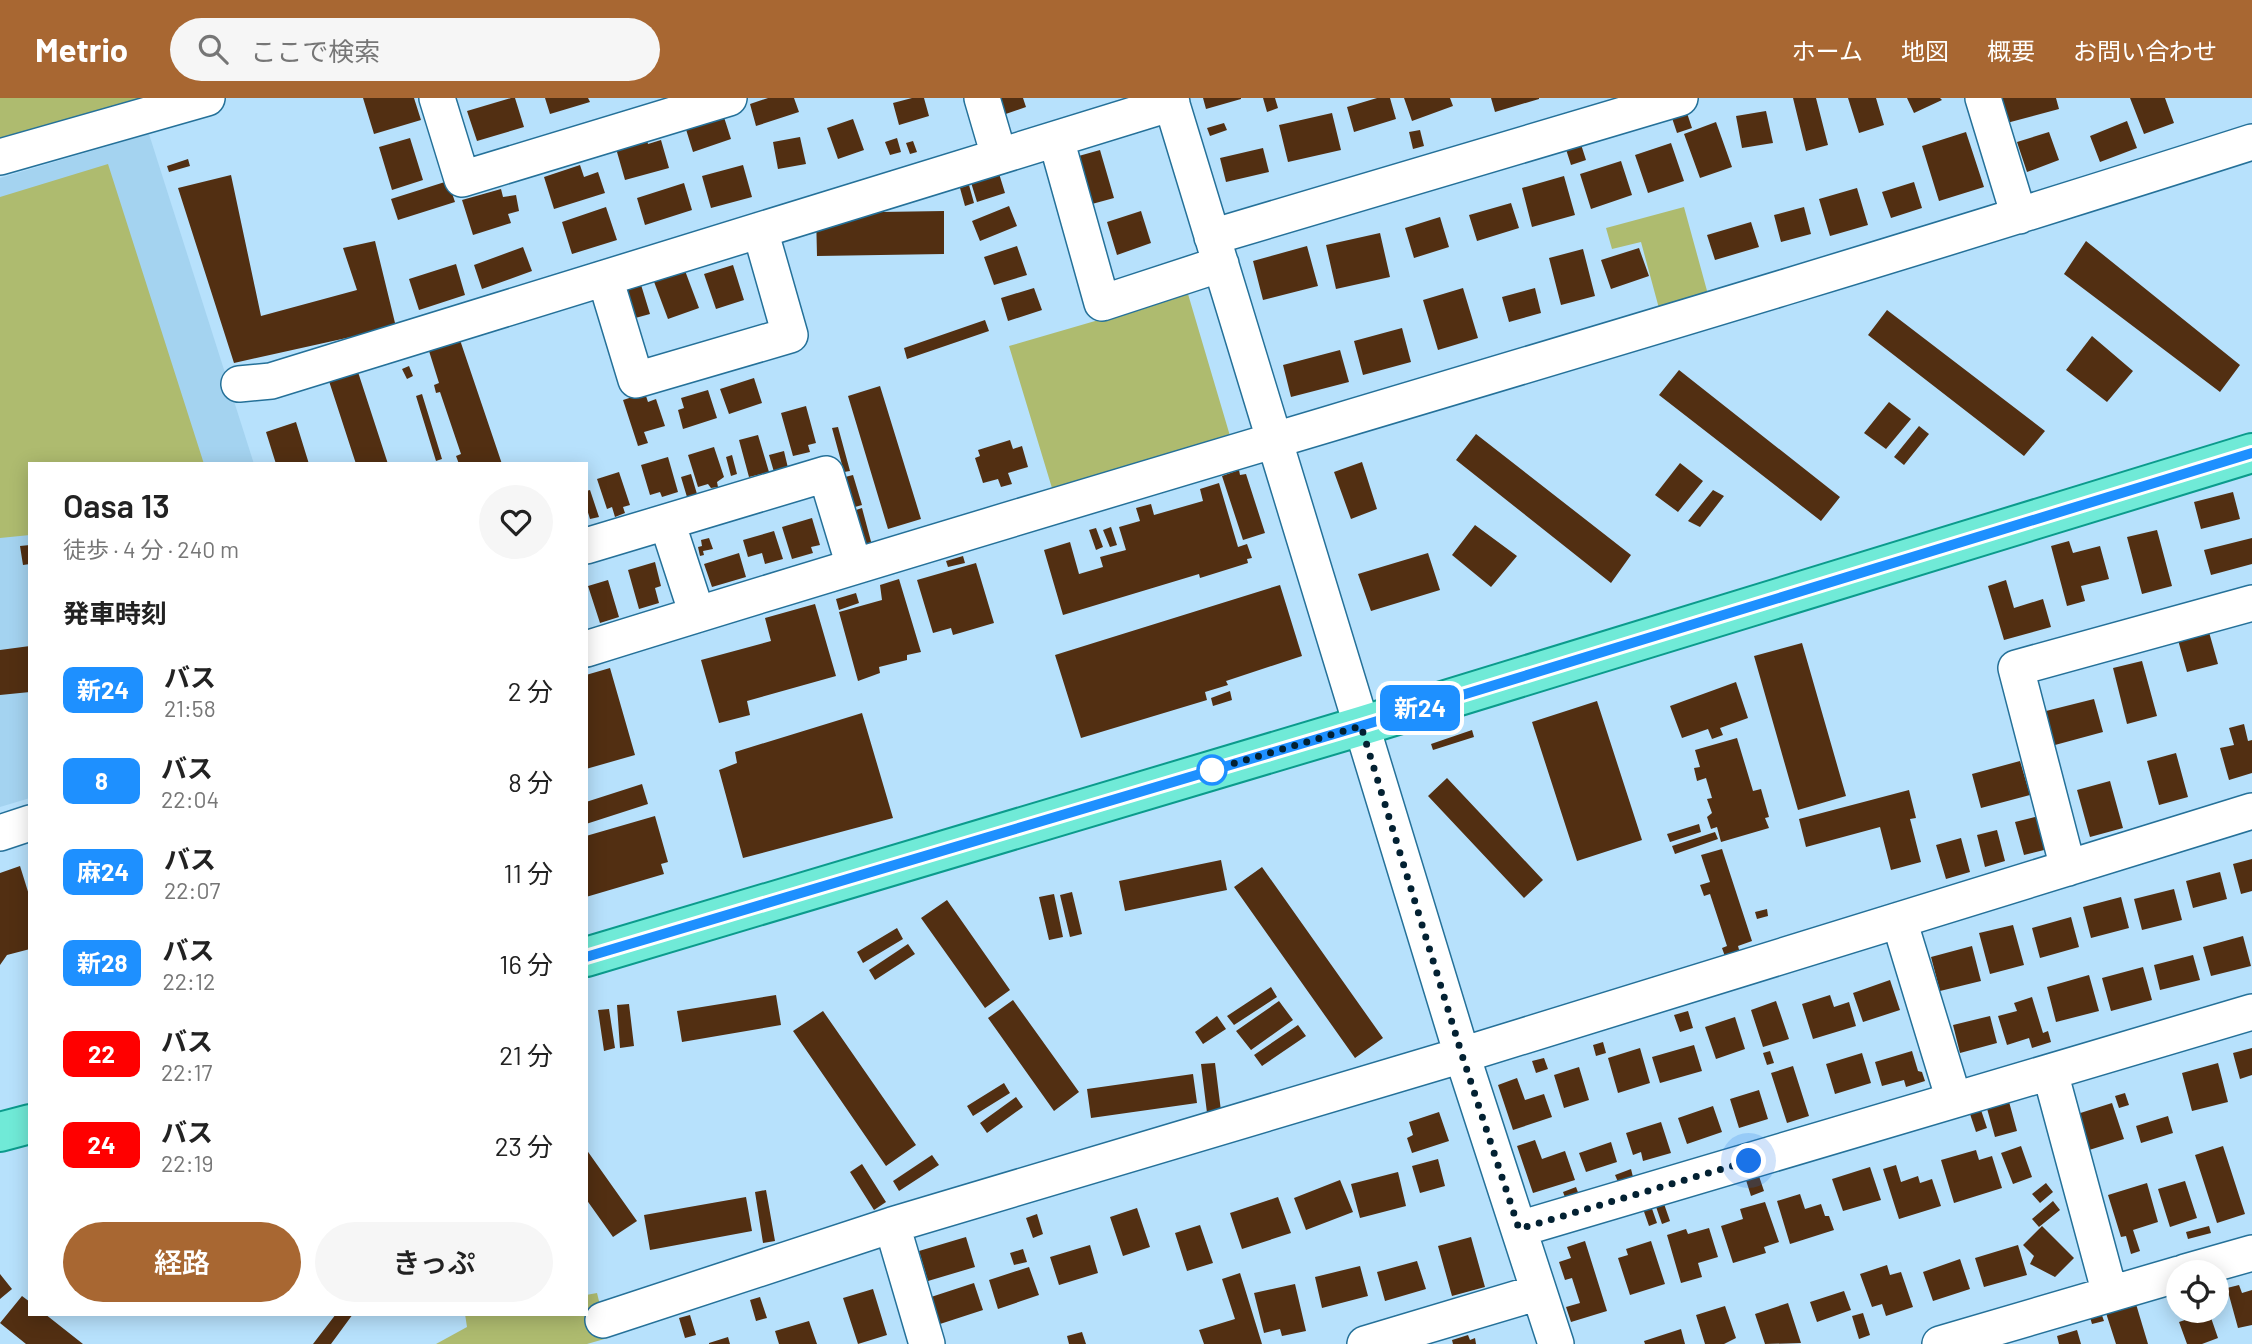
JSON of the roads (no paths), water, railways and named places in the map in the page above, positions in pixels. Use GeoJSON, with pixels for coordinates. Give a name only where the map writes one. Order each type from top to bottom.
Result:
{"type":"FeatureCollection","features":[{"type":"Feature","properties":{"kind":"main road"},"geometry":{"type":"LineString","coordinates":[[588,956],[1361,726],[2252,454]]}},
{"type":"Feature","properties":{"kind":"main road"},"geometry":{"type":"LineString","coordinates":[[0,1132],[28,1125]]}},
{"type":"Feature","properties":{"kind":"street"},"geometry":{"type":"LineString","coordinates":[[0,157],[207,98]]}},
{"type":"Feature","properties":{"kind":"street"},"geometry":{"type":"LineString","coordinates":[[437,98],[461,179],[729,98]]}},
{"type":"Feature","properties":{"kind":"street"},"geometry":{"type":"LineString","coordinates":[[982,98],[999,156]]}},
{"type":"Feature","properties":{"kind":"street"},"geometry":{"type":"LineString","coordinates":[[1056,139],[1102,303],[1217,251],[1680,98]]}},
{"type":"Feature","properties":{"kind":"street"},"geometry":{"type":"LineString","coordinates":[[1983,98],[2019,216]]}},
{"type":"Feature","properties":{"kind":"street"},"geometry":{"type":"LineString","coordinates":[[239,384],[271,381],[1056,139],[1171,101],[1462,1055],[1556,1344]]}},
{"type":"Feature","properties":{"kind":"street"},"geometry":{"type":"LineString","coordinates":[[588,648],[2019,216],[2252,142]]}},
{"type":"Feature","properties":{"kind":"street"},"geometry":{"type":"LineString","coordinates":[[604,278],[636,380],[790,335],[760,230]]}},
{"type":"Feature","properties":{"kind":"street"},"geometry":{"type":"LineString","coordinates":[[588,545],[826,474],[854,566]]}},
{"type":"Feature","properties":{"kind":"street"},"geometry":{"type":"LineString","coordinates":[[667,522],[697,614]]}},
{"type":"Feature","properties":{"kind":"street"},"geometry":{"type":"LineString","coordinates":[[2068,868],[2016,668],[2252,603]]}},
{"type":"Feature","properties":{"kind":"street"},"geometry":{"type":"LineString","coordinates":[[603,1320],[892,1225],[1462,1055],[2252,811]]}},
{"type":"Feature","properties":{"kind":"street"},"geometry":{"type":"LineString","coordinates":[[0,833],[28,825]]}},
{"type":"Feature","properties":{"kind":"street"},"geometry":{"type":"LineString","coordinates":[[1899,920],[1954,1100]]}},
{"type":"Feature","properties":{"kind":"street"},"geometry":{"type":"LineString","coordinates":[[1519,1229],[2252,1012]]}},
{"type":"Feature","properties":{"kind":"street"},"geometry":{"type":"LineString","coordinates":[[2050,1072],[2110,1294]]}},
{"type":"Feature","properties":{"kind":"street"},"geometry":{"type":"LineString","coordinates":[[892,1225],[927,1344]]}},
{"type":"Feature","properties":{"kind":"street"},"geometry":{"type":"LineString","coordinates":[[2227,1260],[2252,1253]]}},
{"type":"Feature","properties":{"kind":"street"},"geometry":{"type":"LineString","coordinates":[[1940,1344],[2166,1278]]}},
{"type":"Feature","properties":{"kind":"street"},"geometry":{"type":"LineString","coordinates":[[1365,1344],[1539,1292]]}}]}
